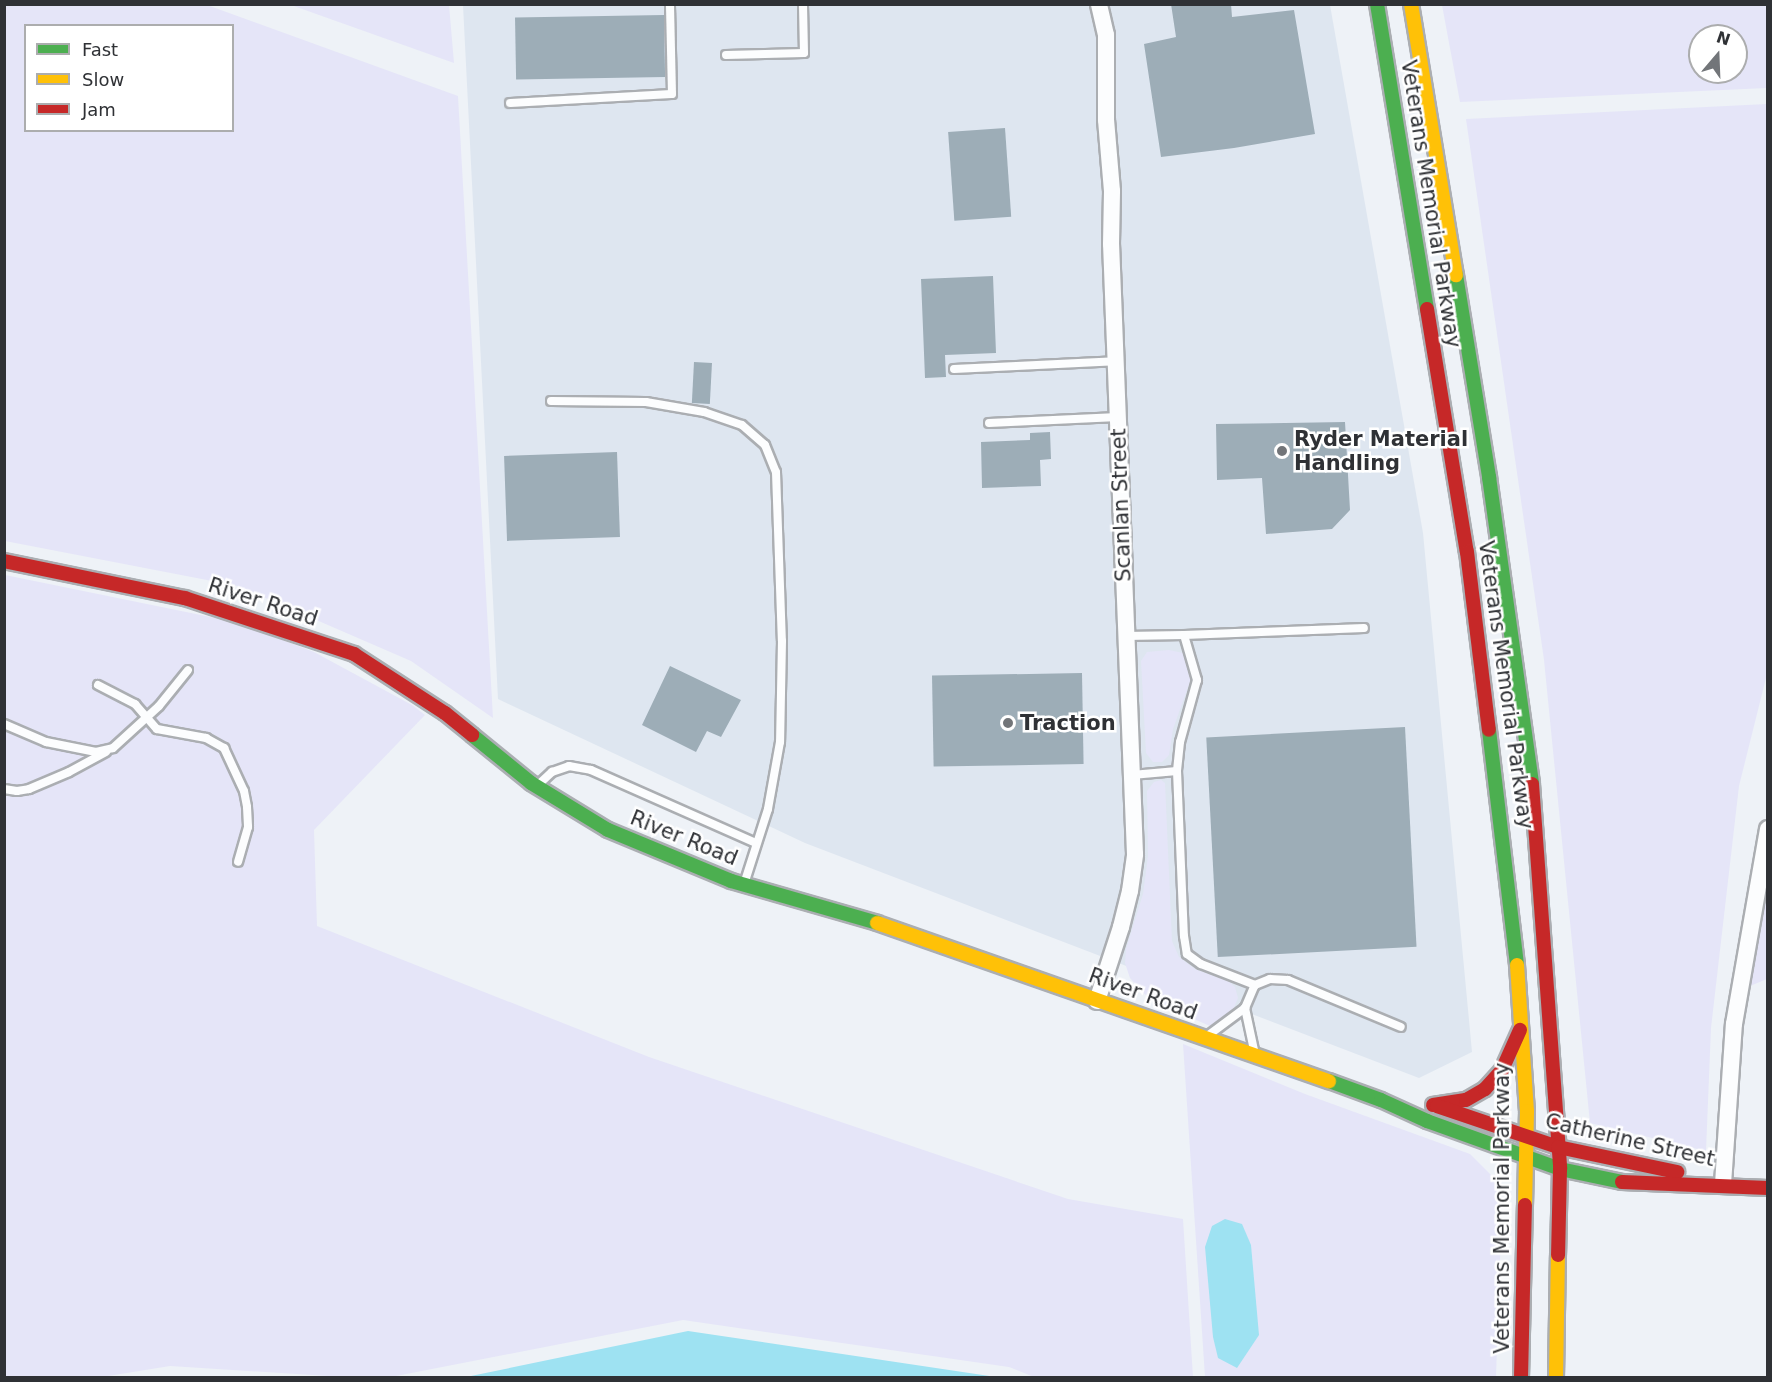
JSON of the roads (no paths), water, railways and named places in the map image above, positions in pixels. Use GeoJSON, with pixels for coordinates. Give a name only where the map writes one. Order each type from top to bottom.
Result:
{"type":"FeatureCollection","features":[{"type":"Feature","properties":{"kind":"main road","name":"Veterans Memorial Parkway"},"geometry":{"type":"LineString","coordinates":[[1377,4],[1467,552],[1504,826],[1522,1027],[1527,1137],[1521,1377]]}},
{"type":"Feature","properties":{"kind":"main road","name":"Veterans Memorial Parkway"},"geometry":{"type":"LineString","coordinates":[[1411,4],[1490,477],[1535,808],[1560,1169],[1556,1377]]}},
{"type":"Feature","properties":{"kind":"main road","name":"River Road"},"geometry":{"type":"LineString","coordinates":[[4,561],[185,598],[354,654],[446,713],[536,786],[608,830],[744,885],[906,931],[1097,1001],[1381,1100],[1427,1121],[1560,1169]]}},
{"type":"Feature","properties":{"kind":"main road"},"geometry":{"type":"LineString","coordinates":[[1433,1106],[1460,1102],[1485,1089],[1502,1070],[1522,1027]]}},
{"type":"Feature","properties":{"kind":"main road","name":"River Road"},"geometry":{"type":"LineString","coordinates":[[1381,1100],[1433,1106],[1527,1137]]}},
{"type":"Feature","properties":{"kind":"main road","name":"Catherine Street"},"geometry":{"type":"LineString","coordinates":[[1527,1137],[1558,1147],[1692,1174],[1724,1184]]}},
{"type":"Feature","properties":{"kind":"main road","name":"Catherine Street"},"geometry":{"type":"LineString","coordinates":[[1560,1169],[1589,1177],[1624,1182],[1690,1186],[1724,1184],[1767,1188]]}},
{"type":"Feature","properties":{"kind":"street","name":"Scanlan Street"},"geometry":{"type":"LineString","coordinates":[[1097,1001],[1130,891],[1135,854],[1115,362],[1111,244],[1112,191],[1106,120],[1106,35],[1099,4]]}},
{"type":"Feature","properties":{"kind":"street"},"geometry":{"type":"LineString","coordinates":[[1724,1184],[1734,1024],[1767,829]]}},
{"type":"Feature","properties":{"kind":"lane"},"geometry":{"type":"LineString","coordinates":[[510,103],[672,94],[670,4]]}},
{"type":"Feature","properties":{"kind":"lane"},"geometry":{"type":"LineString","coordinates":[[726,55],[804,53],[803,4]]}},
{"type":"Feature","properties":{"kind":"lane"},"geometry":{"type":"LineString","coordinates":[[954,369],[1115,362]]}},
{"type":"Feature","properties":{"kind":"lane"},"geometry":{"type":"LineString","coordinates":[[551,401],[646,402],[704,412],[742,425],[765,445],[776,472],[782,641],[780,742],[768,809],[744,885]]}},
{"type":"Feature","properties":{"kind":"lane"},"geometry":{"type":"LineString","coordinates":[[989,423],[1118,417]]}},
{"type":"Feature","properties":{"kind":"lane"},"geometry":{"type":"LineString","coordinates":[[1126,636],[1364,628]]}},
{"type":"Feature","properties":{"kind":"lane"},"geometry":{"type":"LineString","coordinates":[[1184,635],[1197,680],[1180,742],[1178,771],[1184,936],[1187,954],[1201,964],[1255,985],[1270,979],[1288,980],[1401,1027]]}},
{"type":"Feature","properties":{"kind":"lane"},"geometry":{"type":"LineString","coordinates":[[4,789],[18,791],[28,789],[69,772],[113,748],[171,694],[188,670]]}},
{"type":"Feature","properties":{"kind":"lane"},"geometry":{"type":"LineString","coordinates":[[98,685],[135,704],[157,729],[206,738],[224,748],[244,791],[247,807],[248,827],[238,862]]}},
{"type":"Feature","properties":{"kind":"lane"},"geometry":{"type":"LineString","coordinates":[[4,724],[46,742],[96,752],[113,748]]}},
{"type":"Feature","properties":{"kind":"lane"},"geometry":{"type":"LineString","coordinates":[[536,786],[552,772],[569,766],[591,770],[756,843]]}},
{"type":"Feature","properties":{"kind":"lane"},"geometry":{"type":"LineString","coordinates":[[1132,775],[1178,771]]}},
{"type":"Feature","properties":{"kind":"lane"},"geometry":{"type":"LineString","coordinates":[[1204,1038],[1245,1008],[1255,985]]}},
{"type":"Feature","properties":{"kind":"lane"},"geometry":{"type":"LineString","coordinates":[[1245,1008],[1255,1056]]}},
{"type":"Feature","properties":{"kind":"water"},"geometry":{"type":"Polygon","coordinates":[[[1225,1219],[1242,1224],[1251,1245],[1259,1335],[1237,1368],[1218,1358],[1213,1337],[1205,1247],[1212,1226],[1225,1219]]]}},
{"type":"Feature","properties":{"kind":"water"},"geometry":{"type":"Polygon","coordinates":[[[688,1331],[996,1377],[466,1377],[688,1331]]]}},
{"type":"Feature","properties":{"kind":"place","name":"Ryder Material Handling"},"geometry":{"type":"Point","coordinates":[1282,451]}},
{"type":"Feature","properties":{"kind":"place","name":"Traction"},"geometry":{"type":"Point","coordinates":[1008,723]}}]}
